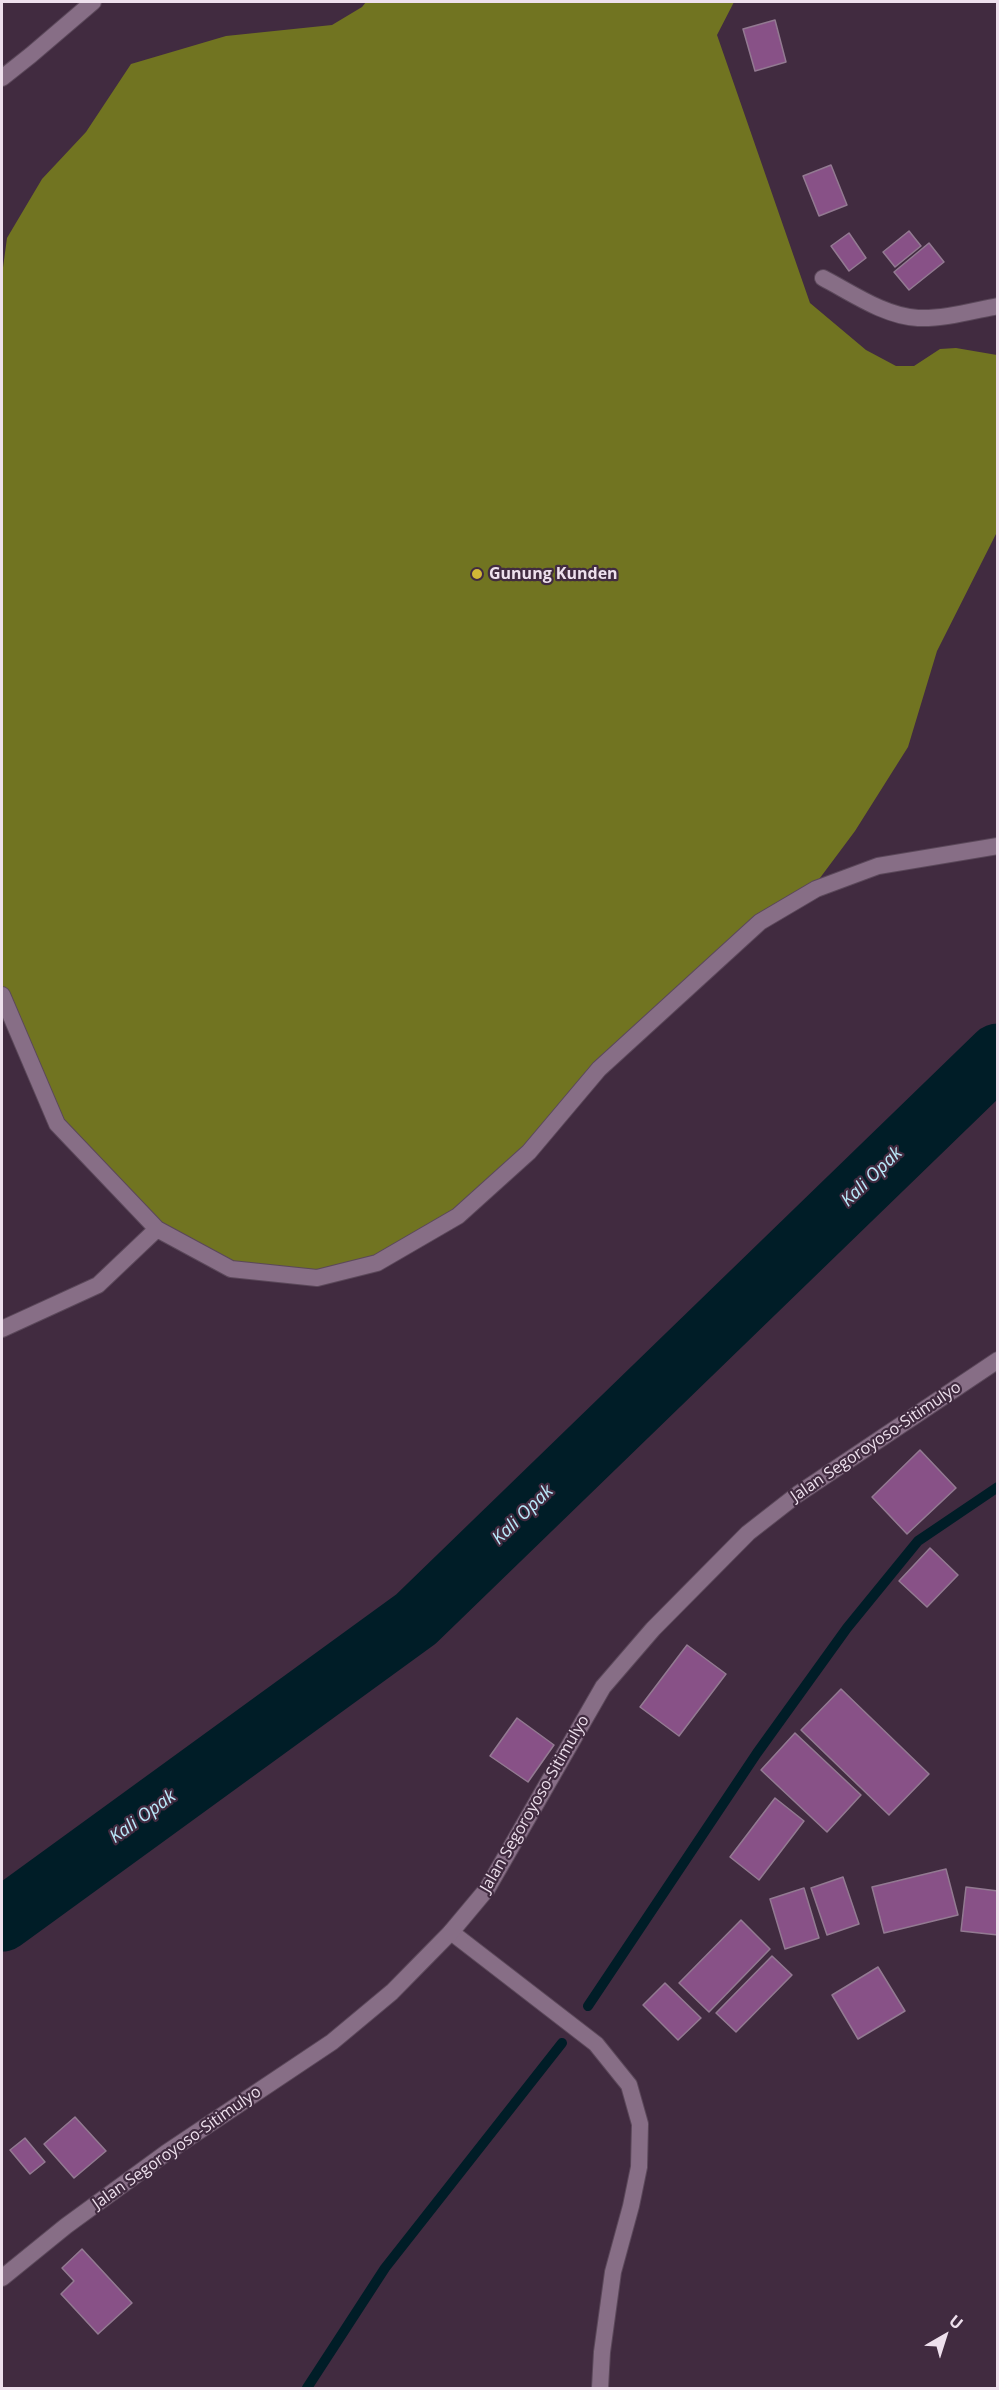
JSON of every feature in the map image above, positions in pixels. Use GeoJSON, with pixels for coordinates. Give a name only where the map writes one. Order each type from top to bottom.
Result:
{"type":"FeatureCollection","features":[{"type":"Feature","properties":{"kind":"street"},"geometry":{"type":"LineString","coordinates":[[2,78],[93,2]]}},
{"type":"Feature","properties":{"kind":"street"},"geometry":{"type":"LineString","coordinates":[[823,278],[879,308],[917,318],[998,306]]}},
{"type":"Feature","properties":{"kind":"street"},"geometry":{"type":"LineString","coordinates":[[2,995],[57,1124],[157,1229],[231,1269],[317,1278],[377,1263],[459,1216],[529,1152],[599,1069],[760,922],[816,889],[878,866],[998,846]]}},
{"type":"Feature","properties":{"kind":"street"},"geometry":{"type":"LineString","coordinates":[[2,1329],[98,1285],[157,1229]]}},
{"type":"Feature","properties":{"kind":"street","name":"Jalan Segoroyoso-Sitimulyo"},"geometry":{"type":"LineString","coordinates":[[2,2278],[66,2226],[166,2153],[332,2042],[392,1992],[451,1932],[487,1889],[603,1687],[653,1629],[748,1533],[789,1501],[998,1360]]}},
{"type":"Feature","properties":{"kind":"street"},"geometry":{"type":"LineString","coordinates":[[451,1932],[596,2044],[629,2085],[640,2124],[639,2167],[613,2272],[602,2352],[600,2388]]}},
{"type":"Feature","properties":{"kind":"shaded area"},"geometry":{"type":"Polygon","coordinates":[[[366,2],[734,2],[717,35],[810,303],[866,350],[896,366],[914,366],[940,349],[956,348],[997,355],[997,532],[937,651],[908,747],[855,831],[814,886],[759,920],[527,1151],[457,1213],[376,1261],[317,1276],[232,1267],[159,1227],[60,1123],[2,989],[2,275],[7,238],[42,179],[86,132],[131,64],[226,36],[332,25],[362,7],[366,2]]]}},
{"type":"Feature","properties":{"kind":"building"},"geometry":{"type":"Polygon","coordinates":[[[775,20],[786,62],[755,71],[743,29],[775,20]]]}},
{"type":"Feature","properties":{"kind":"building"},"geometry":{"type":"Polygon","coordinates":[[[831,165],[847,205],[819,216],[803,176],[831,165]]]}},
{"type":"Feature","properties":{"kind":"building"},"geometry":{"type":"Polygon","coordinates":[[[909,231],[921,246],[895,267],[883,252],[909,231]]]}},
{"type":"Feature","properties":{"kind":"building"},"geometry":{"type":"Polygon","coordinates":[[[849,233],[866,258],[849,271],[831,246],[849,233]]]}},
{"type":"Feature","properties":{"kind":"building"},"geometry":{"type":"Polygon","coordinates":[[[929,243],[944,262],[909,290],[894,272],[929,243]]]}},
{"type":"Feature","properties":{"kind":"building"},"geometry":{"type":"Polygon","coordinates":[[[920,1450],[956,1488],[907,1534],[872,1497],[920,1450]]]}},
{"type":"Feature","properties":{"kind":"building"},"geometry":{"type":"Polygon","coordinates":[[[930,1548],[958,1575],[927,1607],[899,1581],[930,1548]]]}},
{"type":"Feature","properties":{"kind":"building"},"geometry":{"type":"Polygon","coordinates":[[[687,1645],[726,1674],[679,1736],[640,1707],[687,1645]]]}},
{"type":"Feature","properties":{"kind":"building"},"geometry":{"type":"Polygon","coordinates":[[[841,1689],[929,1774],[889,1815],[801,1730],[841,1689]]]}},
{"type":"Feature","properties":{"kind":"building"},"geometry":{"type":"Polygon","coordinates":[[[517,1718],[554,1745],[528,1782],[490,1756],[517,1718]]]}},
{"type":"Feature","properties":{"kind":"building"},"geometry":{"type":"Polygon","coordinates":[[[795,1733],[861,1795],[827,1832],[761,1770],[795,1733]]]}},
{"type":"Feature","properties":{"kind":"building"},"geometry":{"type":"Polygon","coordinates":[[[775,1798],[804,1821],[759,1880],[730,1857],[775,1798]]]}},
{"type":"Feature","properties":{"kind":"building"},"geometry":{"type":"Polygon","coordinates":[[[946,1869],[958,1915],[884,1933],[872,1887],[946,1869]]]}},
{"type":"Feature","properties":{"kind":"building"},"geometry":{"type":"Polygon","coordinates":[[[843,1877],[859,1924],[827,1935],[811,1888],[843,1877]]]}},
{"type":"Feature","properties":{"kind":"building"},"geometry":{"type":"Polygon","coordinates":[[[966,1887],[998,1891],[998,1935],[961,1931],[966,1887]]]}},
{"type":"Feature","properties":{"kind":"building"},"geometry":{"type":"Polygon","coordinates":[[[804,1888],[819,1938],[785,1949],[770,1899],[804,1888]]]}},
{"type":"Feature","properties":{"kind":"building"},"geometry":{"type":"Polygon","coordinates":[[[741,1920],[770,1949],[709,2012],[679,1983],[741,1920]]]}},
{"type":"Feature","properties":{"kind":"building"},"geometry":{"type":"Polygon","coordinates":[[[772,1956],[792,1975],[736,2032],[716,2013],[772,1956]]]}},
{"type":"Feature","properties":{"kind":"building"},"geometry":{"type":"Polygon","coordinates":[[[878,1967],[905,2011],[858,2039],[832,1995],[878,1967]]]}},
{"type":"Feature","properties":{"kind":"building"},"geometry":{"type":"Polygon","coordinates":[[[665,1983],[701,2018],[678,2040],[643,2005],[665,1983]]]}},
{"type":"Feature","properties":{"kind":"building"},"geometry":{"type":"Polygon","coordinates":[[[75,2117],[106,2151],[74,2178],[44,2144],[75,2117]]]}},
{"type":"Feature","properties":{"kind":"building"},"geometry":{"type":"Polygon","coordinates":[[[25,2138],[45,2162],[30,2174],[10,2150],[25,2138]]]}},
{"type":"Feature","properties":{"kind":"building"},"geometry":{"type":"Polygon","coordinates":[[[82,2249],[132,2303],[98,2334],[61,2294],[74,2281],[62,2268],[82,2249]]]}},
{"type":"Feature","properties":{"kind":"waterway","name":"Kali Opak"},"geometry":{"type":"LineString","coordinates":[[2,1920],[416,1619],[998,1055]]}},
{"type":"Feature","properties":{"kind":"waterway"},"geometry":{"type":"LineString","coordinates":[[588,2006],[757,1753],[847,1628],[918,1541],[998,1487]]}},
{"type":"Feature","properties":{"kind":"waterway"},"geometry":{"type":"LineString","coordinates":[[307,2388],[385,2268],[562,2043]]}},
{"type":"Feature","properties":{"kind":"place","name":"Gunung Kunden"},"geometry":{"type":"Point","coordinates":[477,574]}}]}
